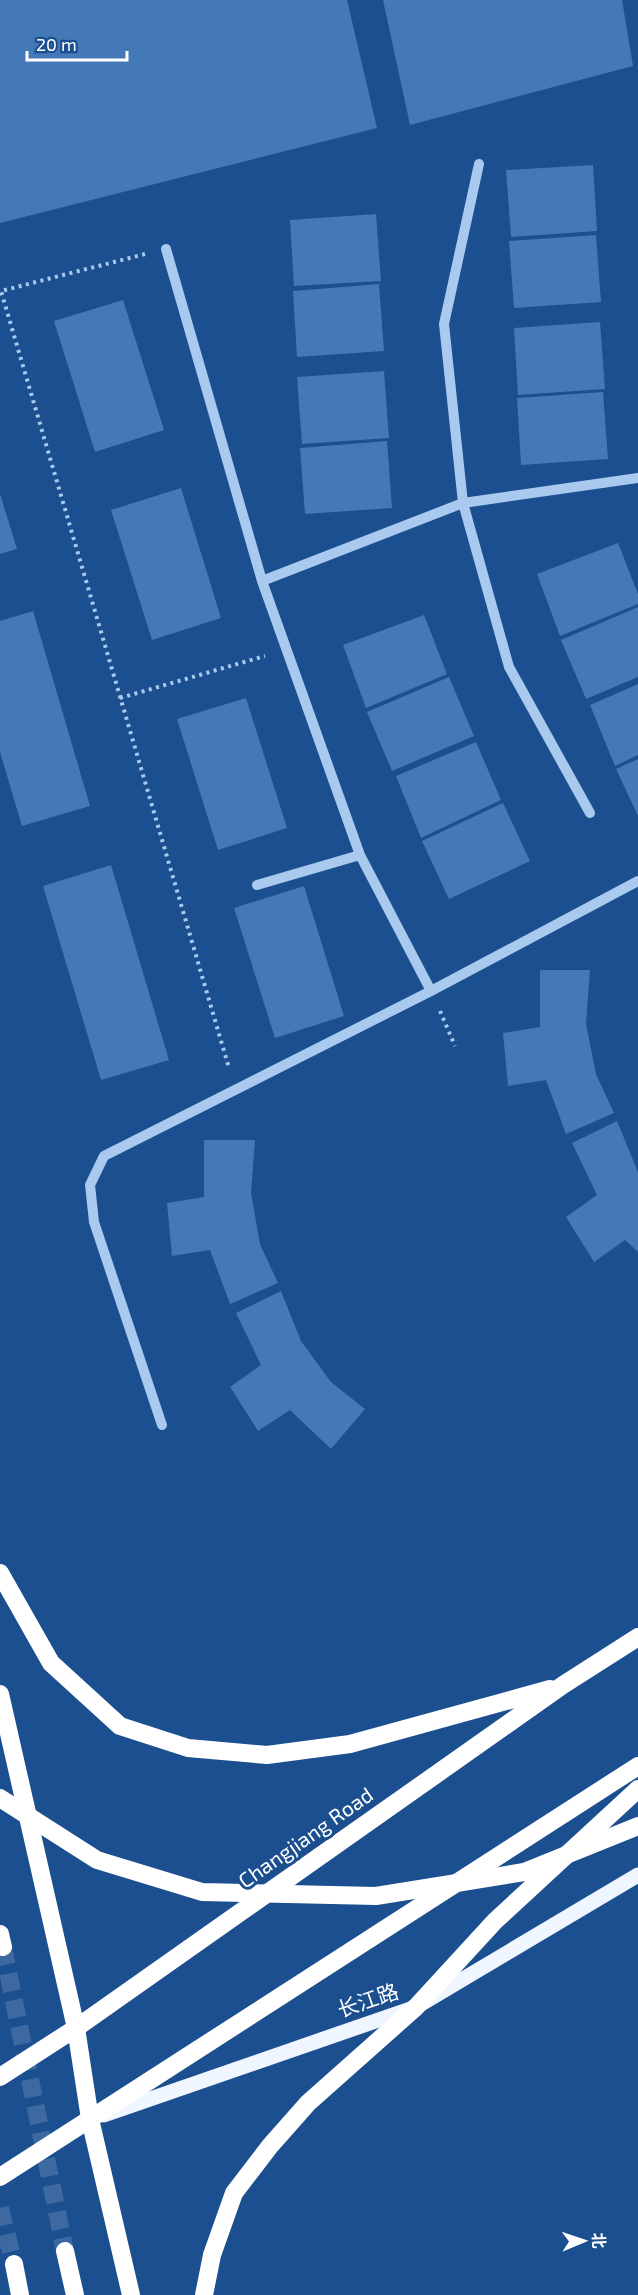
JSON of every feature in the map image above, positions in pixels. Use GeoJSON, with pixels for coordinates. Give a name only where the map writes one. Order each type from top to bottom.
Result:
{"type":"FeatureCollection","features":[{"type":"Feature","properties":{"kind":"highway"},"geometry":{"type":"LineString","coordinates":[[0,1573],[51,1663],[120,1726],[188,1748],[267,1755],[350,1744],[563,1685]]}},
{"type":"Feature","properties":{"kind":"highway","name":"Changjiang Road"},"geometry":{"type":"LineString","coordinates":[[0,2077],[76,2028],[563,1685],[638,1636]]}},
{"type":"Feature","properties":{"kind":"highway"},"geometry":{"type":"LineString","coordinates":[[0,1694],[76,2028],[90,2120],[130,2295]]}},
{"type":"Feature","properties":{"kind":"highway"},"geometry":{"type":"LineString","coordinates":[[0,2178],[638,1766]]}},
{"type":"Feature","properties":{"kind":"highway"},"geometry":{"type":"LineString","coordinates":[[204,2295],[212,2255],[234,2193],[308,2103],[416,2007],[495,1921],[638,1789]]}},
{"type":"Feature","properties":{"kind":"highway"},"geometry":{"type":"LineString","coordinates":[[0,1797],[97,1860],[202,1892],[376,1896],[524,1872],[638,1826]]}},
{"type":"Feature","properties":{"kind":"highway"},"geometry":{"type":"LineString","coordinates":[[65,2251],[75,2295]]}},
{"type":"Feature","properties":{"kind":"highway"},"geometry":{"type":"LineString","coordinates":[[14,2264],[20,2295]]}},
{"type":"Feature","properties":{"kind":"main road","name":"长江路"},"geometry":{"type":"LineString","coordinates":[[90,2120],[416,2007],[638,1875]]}},
{"type":"Feature","properties":{"kind":"street"},"geometry":{"type":"LineString","coordinates":[[478,164],[444,324],[463,503],[509,667],[590,813]]}},
{"type":"Feature","properties":{"kind":"street"},"geometry":{"type":"LineString","coordinates":[[166,249],[262,581],[286,650],[360,855],[431,991]]}},
{"type":"Feature","properties":{"kind":"street"},"geometry":{"type":"LineString","coordinates":[[262,581],[463,503],[638,478]]}},
{"type":"Feature","properties":{"kind":"street"},"geometry":{"type":"LineString","coordinates":[[257,885],[360,855]]}},
{"type":"Feature","properties":{"kind":"street"},"geometry":{"type":"LineString","coordinates":[[162,1425],[94,1222],[90,1185],[104,1156],[431,991],[638,880]]}},
{"type":"Feature","properties":{"kind":"path"},"geometry":{"type":"LineString","coordinates":[[166,249],[1,291],[235,1089]]}},
{"type":"Feature","properties":{"kind":"path"},"geometry":{"type":"LineString","coordinates":[[120,698],[286,650]]}},
{"type":"Feature","properties":{"kind":"path"},"geometry":{"type":"LineString","coordinates":[[431,991],[455,1046]]}},
{"type":"Feature","properties":{"kind":"building"},"geometry":{"type":"Polygon","coordinates":[[[0,0],[347,0],[377,128],[0,223],[0,0]]]}},
{"type":"Feature","properties":{"kind":"building"},"geometry":{"type":"Polygon","coordinates":[[[383,0],[622,0],[633,66],[410,125],[383,0]]]}},
{"type":"Feature","properties":{"kind":"building"},"geometry":{"type":"Polygon","coordinates":[[[593,165],[597,231],[511,237],[506,170],[593,165]]]}},
{"type":"Feature","properties":{"kind":"building"},"geometry":{"type":"Polygon","coordinates":[[[376,214],[381,281],[294,286],[290,220],[376,214]]]}},
{"type":"Feature","properties":{"kind":"building"},"geometry":{"type":"Polygon","coordinates":[[[596,235],[601,302],[514,308],[509,241],[596,235]]]}},
{"type":"Feature","properties":{"kind":"building"},"geometry":{"type":"Polygon","coordinates":[[[379,284],[384,351],[297,357],[293,291],[379,284]]]}},
{"type":"Feature","properties":{"kind":"building"},"geometry":{"type":"Polygon","coordinates":[[[123,300],[164,430],[95,452],[54,321],[123,300]]]}},
{"type":"Feature","properties":{"kind":"building"},"geometry":{"type":"Polygon","coordinates":[[[600,322],[605,389],[518,395],[514,328],[600,322]]]}},
{"type":"Feature","properties":{"kind":"building"},"geometry":{"type":"Polygon","coordinates":[[[384,371],[389,438],[302,444],[297,377],[384,371]]]}},
{"type":"Feature","properties":{"kind":"building"},"geometry":{"type":"Polygon","coordinates":[[[603,392],[608,459],[521,465],[517,398],[603,392]]]}},
{"type":"Feature","properties":{"kind":"building"},"geometry":{"type":"Polygon","coordinates":[[[387,441],[392,508],[305,514],[300,448],[387,441]]]}},
{"type":"Feature","properties":{"kind":"building"},"geometry":{"type":"Polygon","coordinates":[[[181,488],[221,618],[152,640],[111,510],[181,488]]]}},
{"type":"Feature","properties":{"kind":"building"},"geometry":{"type":"Polygon","coordinates":[[[0,494],[17,549],[0,554],[0,494]]]}},
{"type":"Feature","properties":{"kind":"building"},"geometry":{"type":"Polygon","coordinates":[[[618,543],[638,594],[638,604],[560,636],[537,574],[618,543]]]}},
{"type":"Feature","properties":{"kind":"building"},"geometry":{"type":"Polygon","coordinates":[[[638,607],[638,677],[586,699],[561,640],[638,607]]]}},
{"type":"Feature","properties":{"kind":"building"},"geometry":{"type":"Polygon","coordinates":[[[33,611],[90,806],[22,826],[0,752],[0,621],[33,611]]]}},
{"type":"Feature","properties":{"kind":"building"},"geometry":{"type":"Polygon","coordinates":[[[424,615],[447,674],[366,708],[343,645],[424,615]]]}},
{"type":"Feature","properties":{"kind":"building"},"geometry":{"type":"Polygon","coordinates":[[[449,677],[474,736],[392,771],[367,712],[449,677]]]}},
{"type":"Feature","properties":{"kind":"building"},"geometry":{"type":"Polygon","coordinates":[[[638,684],[638,755],[615,766],[590,705],[638,684]]]}},
{"type":"Feature","properties":{"kind":"building"},"geometry":{"type":"Polygon","coordinates":[[[246,698],[287,828],[218,850],[177,719],[246,698]]]}},
{"type":"Feature","properties":{"kind":"building"},"geometry":{"type":"Polygon","coordinates":[[[476,742],[501,800],[421,838],[396,776],[476,742]]]}},
{"type":"Feature","properties":{"kind":"building"},"geometry":{"type":"Polygon","coordinates":[[[638,759],[638,816],[616,769],[638,759]]]}},
{"type":"Feature","properties":{"kind":"building"},"geometry":{"type":"Polygon","coordinates":[[[503,803],[530,861],[449,899],[422,841],[503,803]]]}},
{"type":"Feature","properties":{"kind":"building"},"geometry":{"type":"Polygon","coordinates":[[[111,865],[169,1060],[101,1080],[43,886],[111,865]]]}},
{"type":"Feature","properties":{"kind":"building"},"geometry":{"type":"Polygon","coordinates":[[[304,886],[344,1016],[275,1038],[234,908],[304,886]]]}},
{"type":"Feature","properties":{"kind":"building"},"geometry":{"type":"Polygon","coordinates":[[[540,970],[590,970],[586,1024],[596,1074],[614,1113],[566,1134],[546,1080],[508,1086],[503,1033],[540,1027],[540,970]]]}},
{"type":"Feature","properties":{"kind":"building"},"geometry":{"type":"Polygon","coordinates":[[[617,1121],[638,1172],[638,1252],[625,1240],[594,1262],[566,1217],[597,1195],[572,1143],[617,1121]]]}},
{"type":"Feature","properties":{"kind":"building"},"geometry":{"type":"Polygon","coordinates":[[[204,1140],[255,1140],[251,1193],[260,1244],[278,1283],[230,1304],[210,1250],[172,1256],[167,1203],[204,1197],[204,1140]]]}},
{"type":"Feature","properties":{"kind":"building"},"geometry":{"type":"Polygon","coordinates":[[[281,1291],[301,1341],[331,1382],[365,1409],[331,1449],[290,1410],[258,1431],[230,1387],[261,1365],[236,1313],[281,1291]]]}},
{"type":"Feature","properties":{"kind":"tunnel"},"geometry":{"type":"LineString","coordinates":[[3,1947],[65,2251]]}},
{"type":"Feature","properties":{"kind":"tunnel"},"geometry":{"type":"LineString","coordinates":[[0,2208],[14,2264]]}}]}
